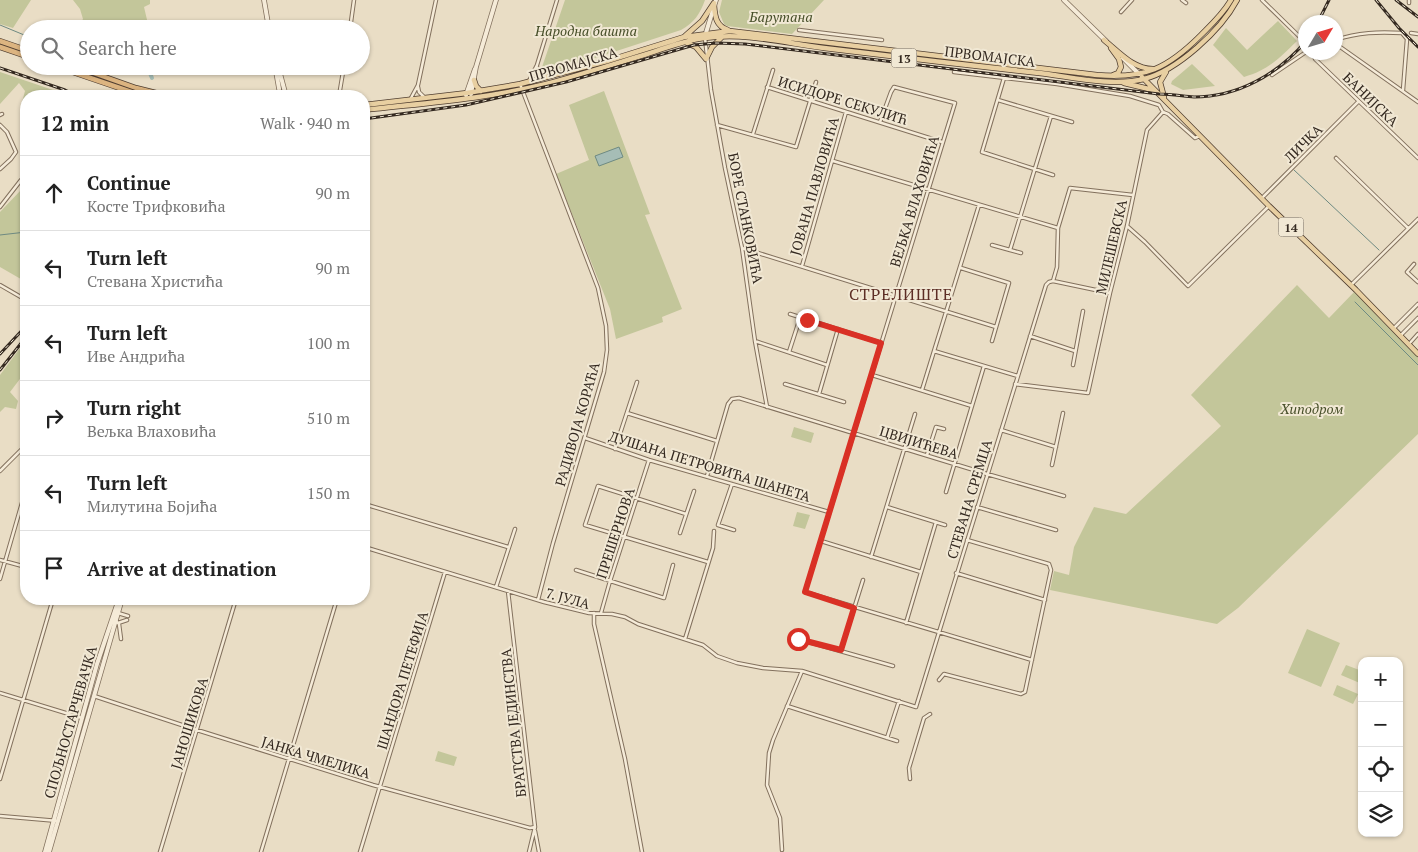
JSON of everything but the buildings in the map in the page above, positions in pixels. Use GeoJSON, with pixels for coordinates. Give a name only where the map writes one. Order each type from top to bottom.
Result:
{"type":"FeatureCollection","features":[{"type":"Feature","properties":{"kind":"highway"},"geometry":{"type":"LineString","coordinates":[[0,41],[20,48]]}},
{"type":"Feature","properties":{"kind":"highway"},"geometry":{"type":"LineString","coordinates":[[0,47],[20,54]]}},
{"type":"Feature","properties":{"kind":"highway"},"geometry":{"type":"LineString","coordinates":[[81,75],[125,90]]}},
{"type":"Feature","properties":{"kind":"highway"},"geometry":{"type":"LineString","coordinates":[[99,75],[144,90]]}},
{"type":"Feature","properties":{"kind":"main road","name":"13"},"geometry":{"type":"LineString","coordinates":[[1139,74],[1171,62],[1190,46],[1221,14],[1231,0]]}},
{"type":"Feature","properties":{"kind":"main road","name":"13"},"geometry":{"type":"LineString","coordinates":[[1144,79],[1168,69],[1184,59],[1226,16],[1237,0]]}},
{"type":"Feature","properties":{"kind":"main road"},"geometry":{"type":"LineString","coordinates":[[715,2],[715,14],[718,24],[730,31]]}},
{"type":"Feature","properties":{"kind":"main road"},"geometry":{"type":"LineString","coordinates":[[715,2],[702,21],[683,40],[694,45],[706,59],[712,47],[722,37]]}},
{"type":"Feature","properties":{"kind":"main road","name":"ПРВОМАЈСКА"},"geometry":{"type":"LineString","coordinates":[[370,109],[468,95],[520,84],[683,40],[730,31],[1111,76],[1139,74]]}},
{"type":"Feature","properties":{"kind":"main road","name":"ПРВОМАЈСКА"},"geometry":{"type":"LineString","coordinates":[[705,35],[746,38],[902,58],[1118,81],[1144,79]]}},
{"type":"Feature","properties":{"kind":"main road","name":"ПРВОМАЈСКА"},"geometry":{"type":"LineString","coordinates":[[370,104],[522,90],[572,77],[683,40]]}},
{"type":"Feature","properties":{"kind":"main road"},"geometry":{"type":"LineString","coordinates":[[1104,40],[1131,63],[1140,67],[1152,69],[1163,66]]}},
{"type":"Feature","properties":{"kind":"main road"},"geometry":{"type":"LineString","coordinates":[[1108,44],[1119,60],[1121,67],[1118,73],[1111,76]]}},
{"type":"Feature","properties":{"kind":"main road"},"geometry":{"type":"LineString","coordinates":[[1165,99],[1160,82],[1168,69]]}},
{"type":"Feature","properties":{"kind":"main road","name":"14"},"geometry":{"type":"LineString","coordinates":[[1139,74],[1418,354]]}},
{"type":"Feature","properties":{"kind":"main road"},"geometry":{"type":"LineString","coordinates":[[474,80],[476,86],[481,91]]}},
{"type":"Feature","properties":{"kind":"main road"},"geometry":{"type":"LineString","coordinates":[[1118,81],[1157,92]]}},
{"type":"Feature","properties":{"kind":"street"},"geometry":{"type":"LineString","coordinates":[[264,0],[267,20]]}},
{"type":"Feature","properties":{"kind":"street"},"geometry":{"type":"LineString","coordinates":[[351,20],[354,0]]}},
{"type":"Feature","properties":{"kind":"street"},"geometry":{"type":"LineString","coordinates":[[410,100],[418,86],[436,0]]}},
{"type":"Feature","properties":{"kind":"street"},"geometry":{"type":"LineString","coordinates":[[468,95],[474,80],[476,67],[496,0]]}},
{"type":"Feature","properties":{"kind":"street"},"geometry":{"type":"LineString","coordinates":[[528,82],[537,65],[557,0]]}},
{"type":"Feature","properties":{"kind":"street"},"geometry":{"type":"LineString","coordinates":[[1064,0],[1139,74]]}},
{"type":"Feature","properties":{"kind":"street"},"geometry":{"type":"LineString","coordinates":[[1121,12],[1132,0]]}},
{"type":"Feature","properties":{"kind":"street"},"geometry":{"type":"LineString","coordinates":[[1182,0],[1186,3]]}},
{"type":"Feature","properties":{"kind":"street"},"geometry":{"type":"LineString","coordinates":[[1262,0],[1298,35]]}},
{"type":"Feature","properties":{"kind":"street"},"geometry":{"type":"LineString","coordinates":[[705,35],[715,2]]}},
{"type":"Feature","properties":{"kind":"street"},"geometry":{"type":"LineString","coordinates":[[799,30],[882,40]]}},
{"type":"Feature","properties":{"kind":"street"},"geometry":{"type":"LineString","coordinates":[[1343,38],[1365,33],[1402,33],[1407,39],[1403,90]]}},
{"type":"Feature","properties":{"kind":"street"},"geometry":{"type":"LineString","coordinates":[[1412,34],[1418,34]]}},
{"type":"Feature","properties":{"kind":"street","name":"БОРЕ СТАНКОВИЋА"},"geometry":{"type":"LineString","coordinates":[[705,35],[706,59],[717,125],[742,248],[755,341],[768,407]]}},
{"type":"Feature","properties":{"kind":"street"},"geometry":{"type":"LineString","coordinates":[[1343,49],[1418,102]]}},
{"type":"Feature","properties":{"kind":"street"},"geometry":{"type":"LineString","coordinates":[[1272,75],[1298,57]]}},
{"type":"Feature","properties":{"kind":"street","name":"БАНИЈСКА"},"geometry":{"type":"LineString","coordinates":[[1316,60],[1418,158]]}},
{"type":"Feature","properties":{"kind":"street"},"geometry":{"type":"LineString","coordinates":[[537,65],[538,72],[544,78]]}},
{"type":"Feature","properties":{"kind":"street"},"geometry":{"type":"LineString","coordinates":[[468,95],[472,73],[476,67]]}},
{"type":"Feature","properties":{"kind":"street"},"geometry":{"type":"LineString","coordinates":[[753,134],[773,70]]}},
{"type":"Feature","properties":{"kind":"street"},"geometry":{"type":"LineString","coordinates":[[954,72],[1117,93],[1155,103],[1161,107],[1163,112],[1168,114],[1195,138],[1200,136]]}},
{"type":"Feature","properties":{"kind":"street"},"geometry":{"type":"LineString","coordinates":[[278,75],[279,90]]}},
{"type":"Feature","properties":{"kind":"street"},"geometry":{"type":"LineString","coordinates":[[280,75],[284,90]]}},
{"type":"Feature","properties":{"kind":"street"},"geometry":{"type":"LineString","coordinates":[[340,90],[342,75]]}},
{"type":"Feature","properties":{"kind":"street"},"geometry":{"type":"LineString","coordinates":[[1004,78],[982,152],[1053,175]]}},
{"type":"Feature","properties":{"kind":"street"},"geometry":{"type":"LineString","coordinates":[[717,125],[796,147],[816,82]]}},
{"type":"Feature","properties":{"kind":"street","name":"РАДИВОЈА КОРАЋА"},"geometry":{"type":"LineString","coordinates":[[520,84],[553,173],[585,249],[604,308],[607,342],[601,384],[538,600]]}},
{"type":"Feature","properties":{"kind":"street"},"geometry":{"type":"LineString","coordinates":[[418,86],[419,92],[426,98]]}},
{"type":"Feature","properties":{"kind":"street","name":"ВЕЉКА ВЛАХОВИЋА"},"geometry":{"type":"LineString","coordinates":[[854,608],[805,592],[954,103],[894,87],[880,122]]}},
{"type":"Feature","properties":{"kind":"street","name":"ИСИДОРЕ СЕКУЛИЋ"},"geometry":{"type":"LineString","coordinates":[[767,88],[942,142]]}},
{"type":"Feature","properties":{"kind":"street"},"geometry":{"type":"LineString","coordinates":[[998,100],[1072,122]]}},
{"type":"Feature","properties":{"kind":"street","name":"ЛИЧКА"},"geometry":{"type":"LineString","coordinates":[[1262,198],[1358,102]]}},
{"type":"Feature","properties":{"kind":"street","name":"ЈОВАНА ПАВЛОВИЋА"},"geometry":{"type":"LineString","coordinates":[[802,267],[846,112]]}},
{"type":"Feature","properties":{"kind":"street","name":"МИЛЕШЕВСКА"},"geometry":{"type":"LineString","coordinates":[[1015,384],[1088,393],[1147,130],[1163,112]]}},
{"type":"Feature","properties":{"kind":"street"},"geometry":{"type":"LineString","coordinates":[[1010,250],[1051,116]]}},
{"type":"Feature","properties":{"kind":"street"},"geometry":{"type":"LineString","coordinates":[[0,124],[7,132],[16,152],[12,159],[0,168]]}},
{"type":"Feature","properties":{"kind":"street"},"geometry":{"type":"LineString","coordinates":[[1336,158],[1408,228]]}},
{"type":"Feature","properties":{"kind":"street"},"geometry":{"type":"LineString","coordinates":[[833,161],[1058,228]]}},
{"type":"Feature","properties":{"kind":"street"},"geometry":{"type":"LineString","coordinates":[[0,207],[20,181]]}},
{"type":"Feature","properties":{"kind":"street"},"geometry":{"type":"LineString","coordinates":[[1110,293],[1053,281],[1057,267],[1058,228],[1070,188],[1133,195]]}},
{"type":"Feature","properties":{"kind":"street"},"geometry":{"type":"LineString","coordinates":[[922,390],[979,205]]}},
{"type":"Feature","properties":{"kind":"street"},"geometry":{"type":"LineString","coordinates":[[1127,226],[1188,286],[1269,206]]}},
{"type":"Feature","properties":{"kind":"street"},"geometry":{"type":"LineString","coordinates":[[1351,285],[1418,218]]}},
{"type":"Feature","properties":{"kind":"street"},"geometry":{"type":"LineString","coordinates":[[992,245],[1021,253]]}},
{"type":"Feature","properties":{"kind":"street"},"geometry":{"type":"LineString","coordinates":[[742,248],[996,327]]}},
{"type":"Feature","properties":{"kind":"street"},"geometry":{"type":"LineString","coordinates":[[1414,264],[1407,272],[1418,282]]}},
{"type":"Feature","properties":{"kind":"street"},"geometry":{"type":"LineString","coordinates":[[961,268],[1009,283],[992,341]]}},
{"type":"Feature","properties":{"kind":"street","name":"СТЕВАНА СРЕМЦА"},"geometry":{"type":"LineString","coordinates":[[899,701],[916,707],[1046,285],[1048,282],[1053,281]]}},
{"type":"Feature","properties":{"kind":"street"},"geometry":{"type":"LineString","coordinates":[[0,285],[20,297]]}},
{"type":"Feature","properties":{"kind":"street"},"geometry":{"type":"LineString","coordinates":[[1393,329],[1418,304]]}},
{"type":"Feature","properties":{"kind":"street"},"geometry":{"type":"LineString","coordinates":[[1073,365],[1083,311]]}},
{"type":"Feature","properties":{"kind":"street"},"geometry":{"type":"LineString","coordinates":[[790,314],[881,343]]}},
{"type":"Feature","properties":{"kind":"street"},"geometry":{"type":"LineString","coordinates":[[788,352],[800,318]]}},
{"type":"Feature","properties":{"kind":"street"},"geometry":{"type":"LineString","coordinates":[[1400,336],[1418,318]]}},
{"type":"Feature","properties":{"kind":"street"},"geometry":{"type":"LineString","coordinates":[[819,394],[838,329]]}},
{"type":"Feature","properties":{"kind":"street"},"geometry":{"type":"LineString","coordinates":[[1408,344],[1418,334]]}},
{"type":"Feature","properties":{"kind":"street"},"geometry":{"type":"LineString","coordinates":[[1030,336],[1076,351]]}},
{"type":"Feature","properties":{"kind":"street"},"geometry":{"type":"LineString","coordinates":[[755,341],[827,365]]}},
{"type":"Feature","properties":{"kind":"street"},"geometry":{"type":"LineString","coordinates":[[934,351],[1018,376]]}},
{"type":"Feature","properties":{"kind":"street"},"geometry":{"type":"LineString","coordinates":[[946,492],[984,366]]}},
{"type":"Feature","properties":{"kind":"street"},"geometry":{"type":"LineString","coordinates":[[872,375],[972,406]]}},
{"type":"Feature","properties":{"kind":"street"},"geometry":{"type":"LineString","coordinates":[[615,449],[637,382]]}},
{"type":"Feature","properties":{"kind":"street"},"geometry":{"type":"LineString","coordinates":[[785,384],[844,402]]}},
{"type":"Feature","properties":{"kind":"street","name":"ЦВИЈИЋЕВА"},"geometry":{"type":"LineString","coordinates":[[717,441],[728,404],[732,399],[739,398],[1064,496]]}},
{"type":"Feature","properties":{"kind":"street"},"geometry":{"type":"LineString","coordinates":[[627,413],[717,441],[707,476]]}},
{"type":"Feature","properties":{"kind":"street"},"geometry":{"type":"LineString","coordinates":[[1052,465],[1063,413]]}},
{"type":"Feature","properties":{"kind":"street"},"geometry":{"type":"LineString","coordinates":[[871,557],[915,414]]}},
{"type":"Feature","properties":{"kind":"street"},"geometry":{"type":"LineString","coordinates":[[928,455],[936,427],[944,430]]}},
{"type":"Feature","properties":{"kind":"street","name":"СТЕВАНА СРЕМЦА"},"geometry":{"type":"LineString","coordinates":[[1001,430],[1056,447]]}},
{"type":"Feature","properties":{"kind":"street","name":"ДУШАНА ПЕТРОВИЋА ШАНЕТА"},"geometry":{"type":"LineString","coordinates":[[584,438],[649,460],[829,512]]}},
{"type":"Feature","properties":{"kind":"street"},"geometry":{"type":"LineString","coordinates":[[0,470],[20,451]]}},
{"type":"Feature","properties":{"kind":"street","name":"ПРЕШЕРНОВА"},"geometry":{"type":"LineString","coordinates":[[601,613],[649,460]]}},
{"type":"Feature","properties":{"kind":"street"},"geometry":{"type":"LineString","coordinates":[[732,484],[718,525],[734,530]]}},
{"type":"Feature","properties":{"kind":"street"},"geometry":{"type":"LineString","coordinates":[[686,514],[598,486],[585,525],[708,562]]}},
{"type":"Feature","properties":{"kind":"street"},"geometry":{"type":"LineString","coordinates":[[680,534],[694,491]]}},
{"type":"Feature","properties":{"kind":"street"},"geometry":{"type":"LineString","coordinates":[[370,506],[508,547]]}},
{"type":"Feature","properties":{"kind":"street"},"geometry":{"type":"LineString","coordinates":[[887,507],[945,525]]}},
{"type":"Feature","properties":{"kind":"street"},"geometry":{"type":"LineString","coordinates":[[977,507],[1056,530]]}},
{"type":"Feature","properties":{"kind":"street"},"geometry":{"type":"LineString","coordinates":[[0,579],[20,510]]}},
{"type":"Feature","properties":{"kind":"street"},"geometry":{"type":"LineString","coordinates":[[906,623],[936,522]]}},
{"type":"Feature","properties":{"kind":"street"},"geometry":{"type":"LineString","coordinates":[[496,587],[515,529]]}},
{"type":"Feature","properties":{"kind":"street"},"geometry":{"type":"LineString","coordinates":[[685,639],[713,548],[714,531]]}},
{"type":"Feature","properties":{"kind":"street"},"geometry":{"type":"LineString","coordinates":[[939,680],[944,674],[1022,694],[1025,692],[1051,570],[1049,564],[967,540]]}},
{"type":"Feature","properties":{"kind":"street"},"geometry":{"type":"LineString","coordinates":[[821,541],[921,572]]}},
{"type":"Feature","properties":{"kind":"street","name":"7. ЈУЛА"},"geometry":{"type":"LineString","coordinates":[[370,549],[538,600],[594,613],[594,624],[625,759],[642,852]]}},
{"type":"Feature","properties":{"kind":"street"},"geometry":{"type":"LineString","coordinates":[[0,560],[20,566]]}},
{"type":"Feature","properties":{"kind":"street"},"geometry":{"type":"LineString","coordinates":[[576,570],[664,598],[673,565]]}},
{"type":"Feature","properties":{"kind":"street","name":"ШАНДОРА ПЕТЕФИЈА"},"geometry":{"type":"LineString","coordinates":[[360,852],[445,572]]}},
{"type":"Feature","properties":{"kind":"street","name":"СТЕВАНА СРЕМЦА"},"geometry":{"type":"LineString","coordinates":[[956,574],[1045,600]]}},
{"type":"Feature","properties":{"kind":"street"},"geometry":{"type":"LineString","coordinates":[[841,650],[863,580]]}},
{"type":"Feature","properties":{"kind":"street","name":"БРАТСТВА ЈЕДИНСТВА"},"geometry":{"type":"LineString","coordinates":[[508,591],[535,829],[528,852]]}},
{"type":"Feature","properties":{"kind":"street"},"geometry":{"type":"LineString","coordinates":[[0,779],[51,605]]}},
{"type":"Feature","properties":{"kind":"street","name":"СПОЉНОСТАРЧЕВАЧКА"},"geometry":{"type":"LineString","coordinates":[[49,852],[97,664],[119,605]]}},
{"type":"Feature","properties":{"kind":"street","name":"СПОЉНОСТАРЧЕВАЧКА"},"geometry":{"type":"LineString","coordinates":[[45,852],[117,622],[120,605]]}},
{"type":"Feature","properties":{"kind":"street","name":"ЈАНОШИКОВА"},"geometry":{"type":"LineString","coordinates":[[160,852],[234,605]]}},
{"type":"Feature","properties":{"kind":"street"},"geometry":{"type":"LineString","coordinates":[[261,852],[335,605]]}},
{"type":"Feature","properties":{"kind":"street"},"geometry":{"type":"LineString","coordinates":[[854,608],[1032,660]]}},
{"type":"Feature","properties":{"kind":"street"},"geometry":{"type":"LineString","coordinates":[[118,612],[128,616]]}},
{"type":"Feature","properties":{"kind":"street"},"geometry":{"type":"LineString","coordinates":[[594,613],[625,617],[638,624],[703,645],[717,656],[737,663],[763,668],[802,671],[899,701],[887,738]]}},
{"type":"Feature","properties":{"kind":"street"},"geometry":{"type":"LineString","coordinates":[[121,639],[117,622],[127,620]]}},
{"type":"Feature","properties":{"kind":"street"},"geometry":{"type":"LineString","coordinates":[[798,639],[893,666]]}},
{"type":"Feature","properties":{"kind":"street"},"geometry":{"type":"LineString","coordinates":[[782,850],[780,818],[767,786],[770,753],[773,740],[802,671]]}},
{"type":"Feature","properties":{"kind":"street"},"geometry":{"type":"LineString","coordinates":[[0,693],[82,718]]}},
{"type":"Feature","properties":{"kind":"street","name":"ЈАНКА ЧМЕЛИКА"},"geometry":{"type":"LineString","coordinates":[[94,696],[380,787],[535,829]]}},
{"type":"Feature","properties":{"kind":"street"},"geometry":{"type":"LineString","coordinates":[[787,706],[897,741]]}},
{"type":"Feature","properties":{"kind":"street"},"geometry":{"type":"LineString","coordinates":[[910,779],[909,768],[924,718],[930,714]]}},
{"type":"Feature","properties":{"kind":"street"},"geometry":{"type":"LineString","coordinates":[[0,816],[56,820]]}},
{"type":"Feature","properties":{"kind":"street"},"geometry":{"type":"LineString","coordinates":[[535,829],[538,852]]}},
{"type":"Feature","properties":{"kind":"green space"},"geometry":{"type":"Polygon","coordinates":[[[0,0],[31,0],[13,28],[0,24],[0,0]]]}},
{"type":"Feature","properties":{"kind":"green space"},"geometry":{"type":"Polygon","coordinates":[[[73,0],[150,0],[150,4],[144,7],[147,20],[82,20],[80,9],[73,0]]]}},
{"type":"Feature","properties":{"kind":"green space","name":"Народна башта"},"geometry":{"type":"Polygon","coordinates":[[[565,0],[705,0],[696,18],[681,30],[546,74],[541,70],[565,0]]]}},
{"type":"Feature","properties":{"kind":"green space","name":"Барутана"},"geometry":{"type":"Polygon","coordinates":[[[722,0],[824,0],[792,34],[727,26],[724,24],[719,12],[722,0]]]}},
{"type":"Feature","properties":{"kind":"green space"},"geometry":{"type":"Polygon","coordinates":[[[1278,21],[1297,41],[1273,63],[1253,74],[1244,77],[1213,45],[1226,28],[1247,50],[1278,21]]]}},
{"type":"Feature","properties":{"kind":"green space"},"geometry":{"type":"Polygon","coordinates":[[[1192,64],[1215,86],[1183,90],[1171,84],[1192,64]]]}},
{"type":"Feature","properties":{"kind":"green space"},"geometry":{"type":"Polygon","coordinates":[[[0,72],[53,90],[24,90],[19,83],[0,104],[0,72]]]}},
{"type":"Feature","properties":{"kind":"green space"},"geometry":{"type":"Polygon","coordinates":[[[604,91],[650,214],[645,215],[682,309],[662,317],[663,322],[616,339],[610,309],[556,174],[589,160],[569,105],[604,91]]]}},
{"type":"Feature","properties":{"kind":"green space"},"geometry":{"type":"Polygon","coordinates":[[[20,191],[20,279],[0,267],[0,212],[20,191]]]}},
{"type":"Feature","properties":{"kind":"green space","name":"Хиподром"},"geometry":{"type":"Polygon","coordinates":[[[1297,285],[1329,318],[1356,290],[1418,354],[1418,434],[1238,608],[1217,624],[1050,590],[1054,571],[1069,575],[1074,547],[1094,507],[1126,514],[1221,426],[1191,395],[1297,285]]]}},
{"type":"Feature","properties":{"kind":"green space"},"geometry":{"type":"Polygon","coordinates":[[[20,348],[20,379],[10,392],[18,401],[16,409],[5,407],[0,412],[0,375],[20,348]]]}},
{"type":"Feature","properties":{"kind":"green space"},"geometry":{"type":"Polygon","coordinates":[[[794,427],[814,433],[811,443],[791,437],[794,427]]]}},
{"type":"Feature","properties":{"kind":"green space"},"geometry":{"type":"Polygon","coordinates":[[[797,512],[810,515],[805,529],[793,526],[797,512]]]}},
{"type":"Feature","properties":{"kind":"green space"},"geometry":{"type":"Polygon","coordinates":[[[1307,629],[1340,643],[1321,687],[1288,673],[1307,629]]]}},
{"type":"Feature","properties":{"kind":"green space"},"geometry":{"type":"Polygon","coordinates":[[[1346,665],[1358,670],[1358,682],[1341,675],[1346,665]]]}},
{"type":"Feature","properties":{"kind":"green space"},"geometry":{"type":"Polygon","coordinates":[[[1337,685],[1358,694],[1353,704],[1333,695],[1337,685]]]}},
{"type":"Feature","properties":{"kind":"green space"},"geometry":{"type":"Polygon","coordinates":[[[438,751],[457,757],[454,766],[435,761],[438,751]]]}},
{"type":"Feature","properties":{"kind":"water"},"geometry":{"type":"Polygon","coordinates":[[[619,147],[623,157],[599,166],[595,156],[619,147]]]}},
{"type":"Feature","properties":{"kind":"waterway"},"geometry":{"type":"LineString","coordinates":[[0,25],[20,33]]}},
{"type":"Feature","properties":{"kind":"waterway"},"geometry":{"type":"LineString","coordinates":[[1294,170],[1379,250]]}},
{"type":"Feature","properties":{"kind":"waterway"},"geometry":{"type":"LineString","coordinates":[[0,235],[20,233]]}},
{"type":"Feature","properties":{"kind":"waterway"},"geometry":{"type":"LineString","coordinates":[[1355,302],[1418,365]]}},
{"type":"Feature","properties":{"kind":"railway"},"geometry":{"type":"LineString","coordinates":[[1322,15],[1329,0]]}},
{"type":"Feature","properties":{"kind":"railway"},"geometry":{"type":"LineString","coordinates":[[1376,0],[1399,28],[1418,47]]}},
{"type":"Feature","properties":{"kind":"railway"},"geometry":{"type":"LineString","coordinates":[[1396,0],[1418,17]]}},
{"type":"Feature","properties":{"kind":"railway"},"geometry":{"type":"LineString","coordinates":[[370,118],[466,105],[566,82],[694,45],[716,43],[745,44],[1194,97],[1226,93],[1241,88],[1270,73],[1298,50]]}},
{"type":"Feature","properties":{"kind":"railway"},"geometry":{"type":"LineString","coordinates":[[0,68],[20,75]]}},
{"type":"Feature","properties":{"kind":"railway"},"geometry":{"type":"LineString","coordinates":[[21,75],[65,90]]}},
{"type":"Feature","properties":{"kind":"railway"},"geometry":{"type":"LineString","coordinates":[[0,354],[20,332]]}},
{"type":"Feature","properties":{"kind":"railway"},"geometry":{"type":"LineString","coordinates":[[0,370],[20,345]]}},
{"type":"Feature","properties":{"kind":"district","name":"СТРЕЛИШТЕ"},"geometry":{"type":"Point","coordinates":[901,294]}},
{"type":"Feature","properties":{"kind":"route"},"geometry":{"type":"LineString","coordinates":[[798,639],[841,650],[854,608],[805,592],[881,343],[807,320]]}}]}
